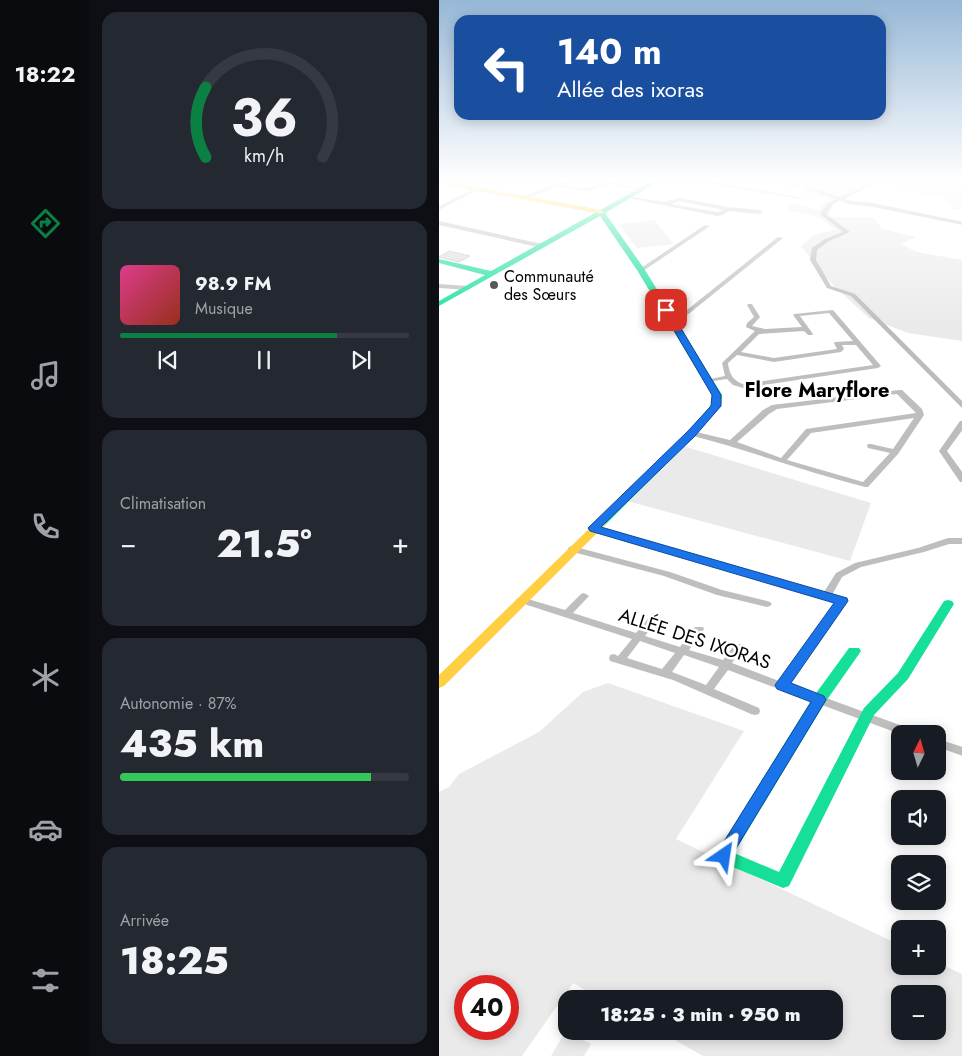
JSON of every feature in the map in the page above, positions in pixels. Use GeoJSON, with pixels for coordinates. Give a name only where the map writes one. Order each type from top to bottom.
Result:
{"type":"FeatureCollection","features":[{"type":"Feature","properties":{"kind":"street"},"geometry":{"type":"LineString","coordinates":[[467,229],[542,246]]}},
{"type":"Feature","properties":{"kind":"street"},"geometry":{"type":"LineString","coordinates":[[439,304],[571,229]]}},
{"type":"Feature","properties":{"kind":"street"},"geometry":{"type":"LineString","coordinates":[[439,683],[594,528],[692,434],[716,406],[717,395],[641,270],[613,229]]}},
{"type":"Feature","properties":{"kind":"street"},"geometry":{"type":"LineString","coordinates":[[641,270],[702,229]]}},
{"type":"Feature","properties":{"kind":"street"},"geometry":{"type":"LineString","coordinates":[[674,323],[780,238]]}},
{"type":"Feature","properties":{"kind":"street"},"geometry":{"type":"LineString","coordinates":[[439,261],[493,274]]}},
{"type":"Feature","properties":{"kind":"street"},"geometry":{"type":"LineString","coordinates":[[439,286],[468,288]]}},
{"type":"Feature","properties":{"kind":"street"},"geometry":{"type":"LineString","coordinates":[[750,305],[757,317],[749,324],[749,327],[763,330],[763,333]]}},
{"type":"Feature","properties":{"kind":"street"},"geometry":{"type":"LineString","coordinates":[[831,311],[878,367],[743,386],[736,385],[729,377],[725,364],[758,332],[808,332],[797,315],[831,311]]}},
{"type":"Feature","properties":{"kind":"street"},"geometry":{"type":"LineString","coordinates":[[736,352],[774,360],[839,351],[840,348],[837,343],[858,343]]}},
{"type":"Feature","properties":{"kind":"street"},"geometry":{"type":"LineString","coordinates":[[708,381],[729,377]]}},
{"type":"Feature","properties":{"kind":"street"},"geometry":{"type":"LineString","coordinates":[[732,443],[766,412],[775,407],[899,392],[919,411],[920,415]]}},
{"type":"Feature","properties":{"kind":"street"},"geometry":{"type":"LineString","coordinates":[[692,434],[732,443],[783,461],[865,485],[895,452],[920,415]]}},
{"type":"Feature","properties":{"kind":"street"},"geometry":{"type":"LineString","coordinates":[[783,461],[809,431],[920,415]]}},
{"type":"Feature","properties":{"kind":"street"},"geometry":{"type":"LineString","coordinates":[[871,446],[895,452]]}},
{"type":"Feature","properties":{"kind":"street"},"geometry":{"type":"LineString","coordinates":[[594,528],[842,601],[782,685]]}},
{"type":"Feature","properties":{"kind":"street"},"geometry":{"type":"LineString","coordinates":[[826,596],[839,576],[858,565],[948,542],[962,541]]}},
{"type":"Feature","properties":{"kind":"street"},"geometry":{"type":"LineString","coordinates":[[573,549],[667,574],[720,593],[767,604]]}},
{"type":"Feature","properties":{"kind":"street"},"geometry":{"type":"LineString","coordinates":[[567,614],[584,596]]}},
{"type":"Feature","properties":{"kind":"street","name":"ALLÉE DES IXORAS"},"geometry":{"type":"LineString","coordinates":[[521,600],[726,665],[891,726]]}},
{"type":"Feature","properties":{"kind":"street"},"geometry":{"type":"LineString","coordinates":[[854,651],[819,700],[724,856],[783,882],[866,717],[903,676],[948,604]]}},
{"type":"Feature","properties":{"kind":"street"},"geometry":{"type":"LineString","coordinates":[[656,615],[617,659],[665,673],[755,712]]}},
{"type":"Feature","properties":{"kind":"street"},"geometry":{"type":"LineString","coordinates":[[665,673],[699,629]]}},
{"type":"Feature","properties":{"kind":"street"},"geometry":{"type":"LineString","coordinates":[[708,690],[739,646]]}},
{"type":"Feature","properties":{"kind":"street"},"geometry":{"type":"LineString","coordinates":[[947,746],[962,752]]}},
{"type":"Feature","properties":{"kind":"shaded area"},"geometry":{"type":"Polygon","coordinates":[[[623,229],[662,229],[674,244],[637,248],[623,229]]]}},
{"type":"Feature","properties":{"kind":"shaded area"},"geometry":{"type":"Polygon","coordinates":[[[883,229],[916,237],[901,244],[917,252],[962,260],[962,341],[908,333],[869,318],[832,284],[801,246],[815,234],[835,230],[883,229]]]}},
{"type":"Feature","properties":{"kind":"shaded area"},"geometry":{"type":"Polygon","coordinates":[[[680,445],[871,503],[850,561],[623,500],[680,445]]]}},
{"type":"Feature","properties":{"kind":"shaded area"},"geometry":{"type":"Polygon","coordinates":[[[608,683],[744,731],[676,839],[891,941],[891,975],[946,975],[946,967],[962,974],[962,1056],[703,1056],[675,1040],[843,1040],[843,990],[585,990],[573,983],[568,990],[558,990],[558,1004],[522,1056],[439,1056],[439,792],[449,787],[459,774],[539,732],[583,692],[608,683]]]}},
{"type":"Feature","properties":{"kind":"shaded area"},"geometry":{"type":"Polygon","coordinates":[[[561,1040],[583,1040],[591,1044],[584,1056],[551,1056],[561,1040]]]}},
{"type":"Feature","properties":{"kind":"building"},"geometry":{"type":"Polygon","coordinates":[[[449,251],[470,256],[459,262],[439,257],[449,251]]]}},
{"type":"Feature","properties":{"kind":"waterway"},"geometry":{"type":"LineString","coordinates":[[843,229],[847,232],[827,240],[814,249],[813,260],[829,287],[853,295],[963,407]]}},
{"type":"Feature","properties":{"kind":"waterway"},"geometry":{"type":"LineString","coordinates":[[963,423],[943,451],[963,480]]}},
{"type":"Feature","properties":{"kind":"traffic: fast"},"geometry":{"type":"LineString","coordinates":[[439,304],[571,229]]}},
{"type":"Feature","properties":{"kind":"traffic: fast"},"geometry":{"type":"LineString","coordinates":[[600,524],[692,433],[716,406],[717,395],[641,270],[613,229]]}},
{"type":"Feature","properties":{"kind":"traffic: fast"},"geometry":{"type":"LineString","coordinates":[[439,261],[492,274]]}},
{"type":"Feature","properties":{"kind":"traffic: fast"},"geometry":{"type":"LineString","coordinates":[[854,651],[819,700],[724,856],[783,881],[869,712],[903,676],[948,604]]}},
{"type":"Feature","properties":{"kind":"traffic: slow"},"geometry":{"type":"LineString","coordinates":[[439,683],[600,524]]}},
{"type":"Feature","properties":{"kind":"place","name":"Communauté des Sœurs"},"geometry":{"type":"Point","coordinates":[494,285]}},
{"type":"Feature","properties":{"kind":"district","name":"Flore Maryflore"},"geometry":{"type":"Point","coordinates":[817,390]}},
{"type":"Feature","properties":{"kind":"route"},"geometry":{"type":"LineString","coordinates":[[666,310],[717,395],[716,406],[692,434],[594,528],[842,601],[818,632],[782,685],[819,700],[724,856]]}}]}
